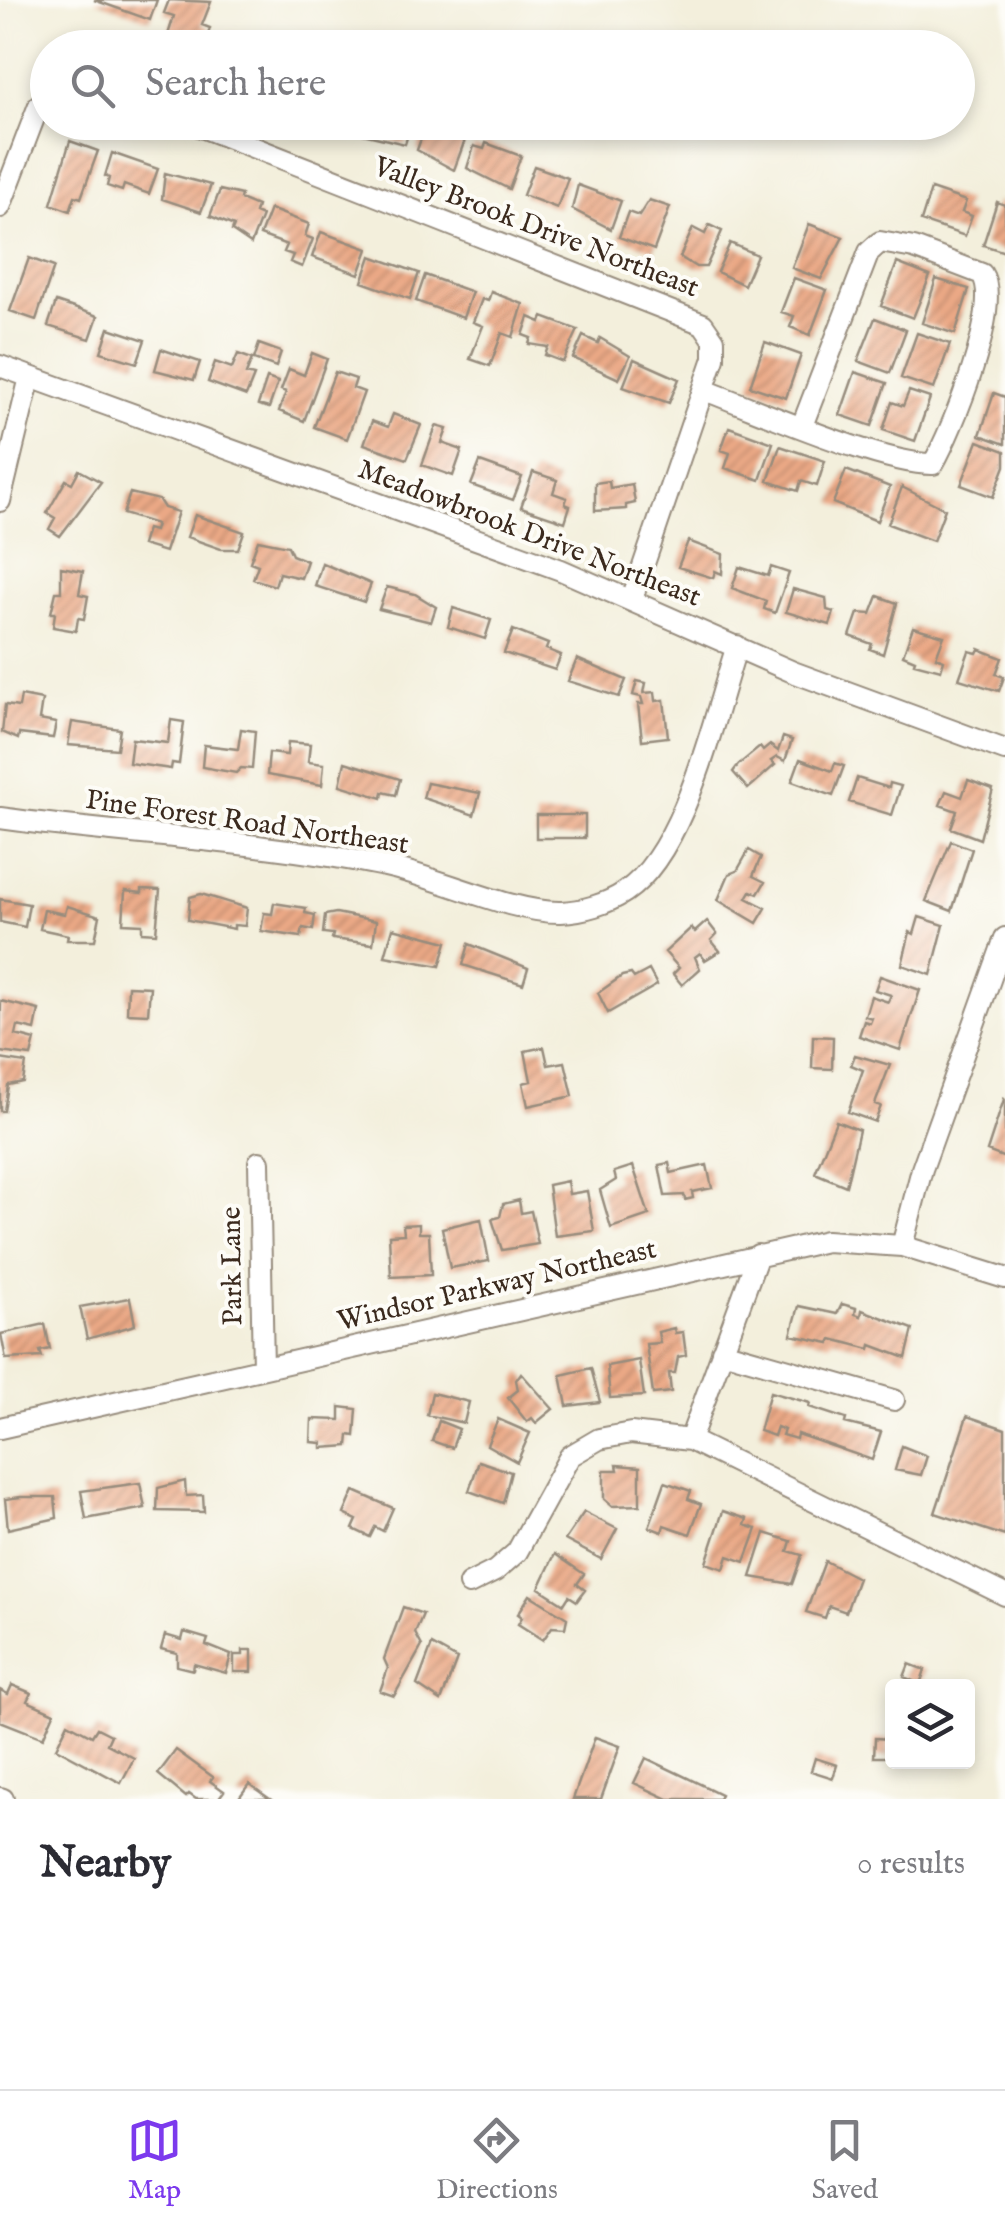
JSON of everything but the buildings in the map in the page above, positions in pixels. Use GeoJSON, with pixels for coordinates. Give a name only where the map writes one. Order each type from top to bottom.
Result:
{"type":"FeatureCollection","features":[{"type":"Feature","properties":{"kind":"street"},"geometry":{"type":"LineString","coordinates":[[0,208],[30,128]]}},
{"type":"Feature","properties":{"kind":"street","name":"Valley Brook Drive Northeast"},"geometry":{"type":"LineString","coordinates":[[235,140],[693,318],[714,340],[714,358],[704,390],[632,598]]}},
{"type":"Feature","properties":{"kind":"street"},"geometry":{"type":"LineString","coordinates":[[704,390],[802,426],[904,460],[933,464],[984,330],[990,296],[982,274],[914,248],[880,242],[869,252],[802,426]]}},
{"type":"Feature","properties":{"kind":"street"},"geometry":{"type":"LineString","coordinates":[[0,366],[30,377],[1,487]]}},
{"type":"Feature","properties":{"kind":"street","name":"Meadowbrook Drive Northeast"},"geometry":{"type":"LineString","coordinates":[[30,377],[632,598],[819,682],[1005,750]]}},
{"type":"Feature","properties":{"kind":"street","name":"Pine Forest Road Northeast"},"geometry":{"type":"LineString","coordinates":[[0,818],[332,856],[440,879],[535,910],[584,909],[624,892],[658,860],[683,805],[737,646]]}},
{"type":"Feature","properties":{"kind":"street"},"geometry":{"type":"LineString","coordinates":[[902,1246],[922,1169],[1005,938]]}},
{"type":"Feature","properties":{"kind":"street","name":"Park Lane"},"geometry":{"type":"LineString","coordinates":[[258,1162],[263,1368]]}},
{"type":"Feature","properties":{"kind":"street","name":"Windsor Parkway Northeast"},"geometry":{"type":"LineString","coordinates":[[0,1428],[826,1241],[902,1246],[1005,1278]]}},
{"type":"Feature","properties":{"kind":"street"},"geometry":{"type":"LineString","coordinates":[[690,1440],[758,1255]]}},
{"type":"Feature","properties":{"kind":"street"},"geometry":{"type":"LineString","coordinates":[[722,1351],[894,1400]]}},
{"type":"Feature","properties":{"kind":"street"},"geometry":{"type":"LineString","coordinates":[[469,1584],[495,1571],[517,1552],[540,1517],[561,1467],[581,1446],[630,1433],[690,1440],[1005,1595]]}}]}
